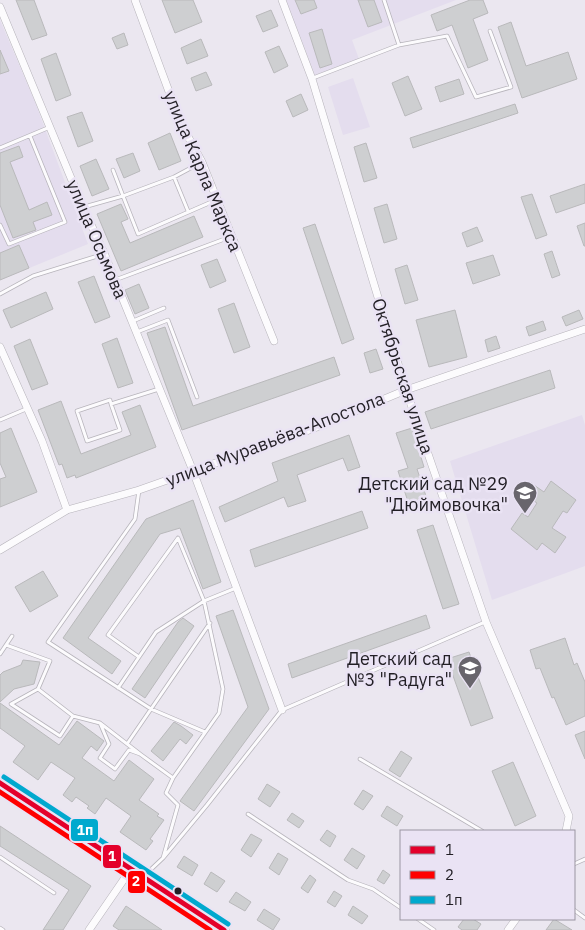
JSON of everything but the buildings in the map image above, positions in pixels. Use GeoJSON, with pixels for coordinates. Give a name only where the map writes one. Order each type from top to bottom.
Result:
{"type":"FeatureCollection","features":[{"type":"Feature","properties":{"kind":"main road"},"geometry":{"type":"LineString","coordinates":[[0,783],[224,930]]}},
{"type":"Feature","properties":{"kind":"street","name":"улица Карла Маркса"},"geometry":{"type":"LineString","coordinates":[[135,0],[181,124],[202,162],[274,341]]}},
{"type":"Feature","properties":{"kind":"street","name":"Октябрьская улица"},"geometry":{"type":"LineString","coordinates":[[282,0],[312,79],[406,390],[486,622],[569,816],[566,830]]}},
{"type":"Feature","properties":{"kind":"street","name":"улица Осьмова"},"geometry":{"type":"LineString","coordinates":[[0,7],[193,471],[282,710]]}},
{"type":"Feature","properties":{"kind":"street","name":"улица Муравьёва-Апостола"},"geometry":{"type":"LineString","coordinates":[[0,550],[67,510],[139,490],[312,429],[406,390],[585,329]]}},
{"type":"Feature","properties":{"kind":"street"},"geometry":{"type":"LineString","coordinates":[[0,347],[42,441],[67,510]]}},
{"type":"Feature","properties":{"kind":"street"},"geometry":{"type":"LineString","coordinates":[[89,930],[131,869]]}},
{"type":"Feature","properties":{"kind":"lane"},"geometry":{"type":"LineString","coordinates":[[384,0],[399,45]]}},
{"type":"Feature","properties":{"kind":"lane"},"geometry":{"type":"LineString","coordinates":[[312,79],[399,45],[447,36],[476,97],[511,87],[490,31]]}},
{"type":"Feature","properties":{"kind":"lane"},"geometry":{"type":"LineString","coordinates":[[0,148],[50,127]]}},
{"type":"Feature","properties":{"kind":"lane"},"geometry":{"type":"LineString","coordinates":[[0,225],[8,244],[65,222],[30,136]]}},
{"type":"Feature","properties":{"kind":"lane"},"geometry":{"type":"LineString","coordinates":[[83,207],[123,196],[174,177],[202,162]]}},
{"type":"Feature","properties":{"kind":"lane"},"geometry":{"type":"LineString","coordinates":[[113,170],[138,234],[188,210],[216,200]]}},
{"type":"Feature","properties":{"kind":"lane"},"geometry":{"type":"LineString","coordinates":[[174,177],[188,210]]}},
{"type":"Feature","properties":{"kind":"lane"},"geometry":{"type":"LineString","coordinates":[[115,280],[231,236]]}},
{"type":"Feature","properties":{"kind":"lane"},"geometry":{"type":"LineString","coordinates":[[0,294],[33,276],[104,254]]}},
{"type":"Feature","properties":{"kind":"lane"},"geometry":{"type":"LineString","coordinates":[[132,321],[164,308]]}},
{"type":"Feature","properties":{"kind":"lane"},"geometry":{"type":"LineString","coordinates":[[136,332],[168,320],[197,397]]}},
{"type":"Feature","properties":{"kind":"lane"},"geometry":{"type":"LineString","coordinates":[[111,404],[160,389]]}},
{"type":"Feature","properties":{"kind":"lane"},"geometry":{"type":"LineString","coordinates":[[110,400],[111,404],[120,430],[87,441],[77,411],[110,400]]}},
{"type":"Feature","properties":{"kind":"lane"},"geometry":{"type":"LineString","coordinates":[[0,420],[27,409]]}},
{"type":"Feature","properties":{"kind":"lane"},"geometry":{"type":"LineString","coordinates":[[139,490],[135,519],[48,642],[151,709],[205,732]]}},
{"type":"Feature","properties":{"kind":"lane"},"geometry":{"type":"LineString","coordinates":[[139,657],[108,635],[178,538],[204,601],[223,689],[219,713],[173,778],[166,793],[178,805],[162,858]]}},
{"type":"Feature","properties":{"kind":"lane"},"geometry":{"type":"LineString","coordinates":[[118,688],[156,632],[204,601],[236,588]]}},
{"type":"Feature","properties":{"kind":"lane"},"geometry":{"type":"LineString","coordinates":[[143,876],[162,858],[207,805],[282,710],[486,622]]}},
{"type":"Feature","properties":{"kind":"lane"},"geometry":{"type":"LineString","coordinates":[[127,744],[210,623]]}},
{"type":"Feature","properties":{"kind":"lane"},"geometry":{"type":"LineString","coordinates":[[0,654],[12,636]]}},
{"type":"Feature","properties":{"kind":"lane"},"geometry":{"type":"LineString","coordinates":[[6,645],[50,661],[38,689],[11,704],[60,736],[73,716]]}},
{"type":"Feature","properties":{"kind":"lane"},"geometry":{"type":"LineString","coordinates":[[38,689],[73,716],[100,723],[173,778]]}},
{"type":"Feature","properties":{"kind":"lane"},"geometry":{"type":"LineString","coordinates":[[100,723],[109,744],[100,758],[115,769],[129,750],[140,754]]}},
{"type":"Feature","properties":{"kind":"lane"},"geometry":{"type":"LineString","coordinates":[[360,759],[480,830]]}},
{"type":"Feature","properties":{"kind":"lane"},"geometry":{"type":"LineString","coordinates":[[248,814],[348,880],[373,889],[400,907]]}},
{"type":"Feature","properties":{"kind":"lane"},"geometry":{"type":"LineString","coordinates":[[0,857],[54,893]]}},
{"type":"Feature","properties":{"kind":"lane"},"geometry":{"type":"LineString","coordinates":[[419,920],[434,930]]}},
{"type":"Feature","properties":{"kind":"shaded area"},"geometry":{"type":"Polygon","coordinates":[[[286,0],[456,0],[352,40],[359,59],[315,75],[286,0]]]}},
{"type":"Feature","properties":{"kind":"shaded area"},"geometry":{"type":"Polygon","coordinates":[[[0,20],[35,102],[88,244],[0,280],[0,20]]]}},
{"type":"Feature","properties":{"kind":"shaded area"},"geometry":{"type":"Polygon","coordinates":[[[353,78],[370,127],[343,135],[328,87],[353,78]]]}},
{"type":"Feature","properties":{"kind":"shaded area","name":"Детский сад №29 \"Дюймовочка\""},"geometry":{"type":"Polygon","coordinates":[[[582,415],[585,425],[585,566],[492,600],[450,461],[582,415]]]}},
{"type":"Feature","properties":{"kind":"transit line","name":"1п"},"geometry":{"type":"LineString","coordinates":[[4,777],[228,924]]}},
{"type":"Feature","properties":{"kind":"transit line","name":"1"},"geometry":{"type":"LineString","coordinates":[[0,783],[224,930]]}},
{"type":"Feature","properties":{"kind":"transit line","name":"2"},"geometry":{"type":"LineString","coordinates":[[0,792],[210,930]]}},
{"type":"Feature","properties":{"kind":"place","name":"Детский сад №29 \"Дюймовочка\""},"geometry":{"type":"Point","coordinates":[525,514]}},
{"type":"Feature","properties":{"kind":"place","name":"Детский сад №3 \"Радуга\""},"geometry":{"type":"Point","coordinates":[470,689]}}]}
